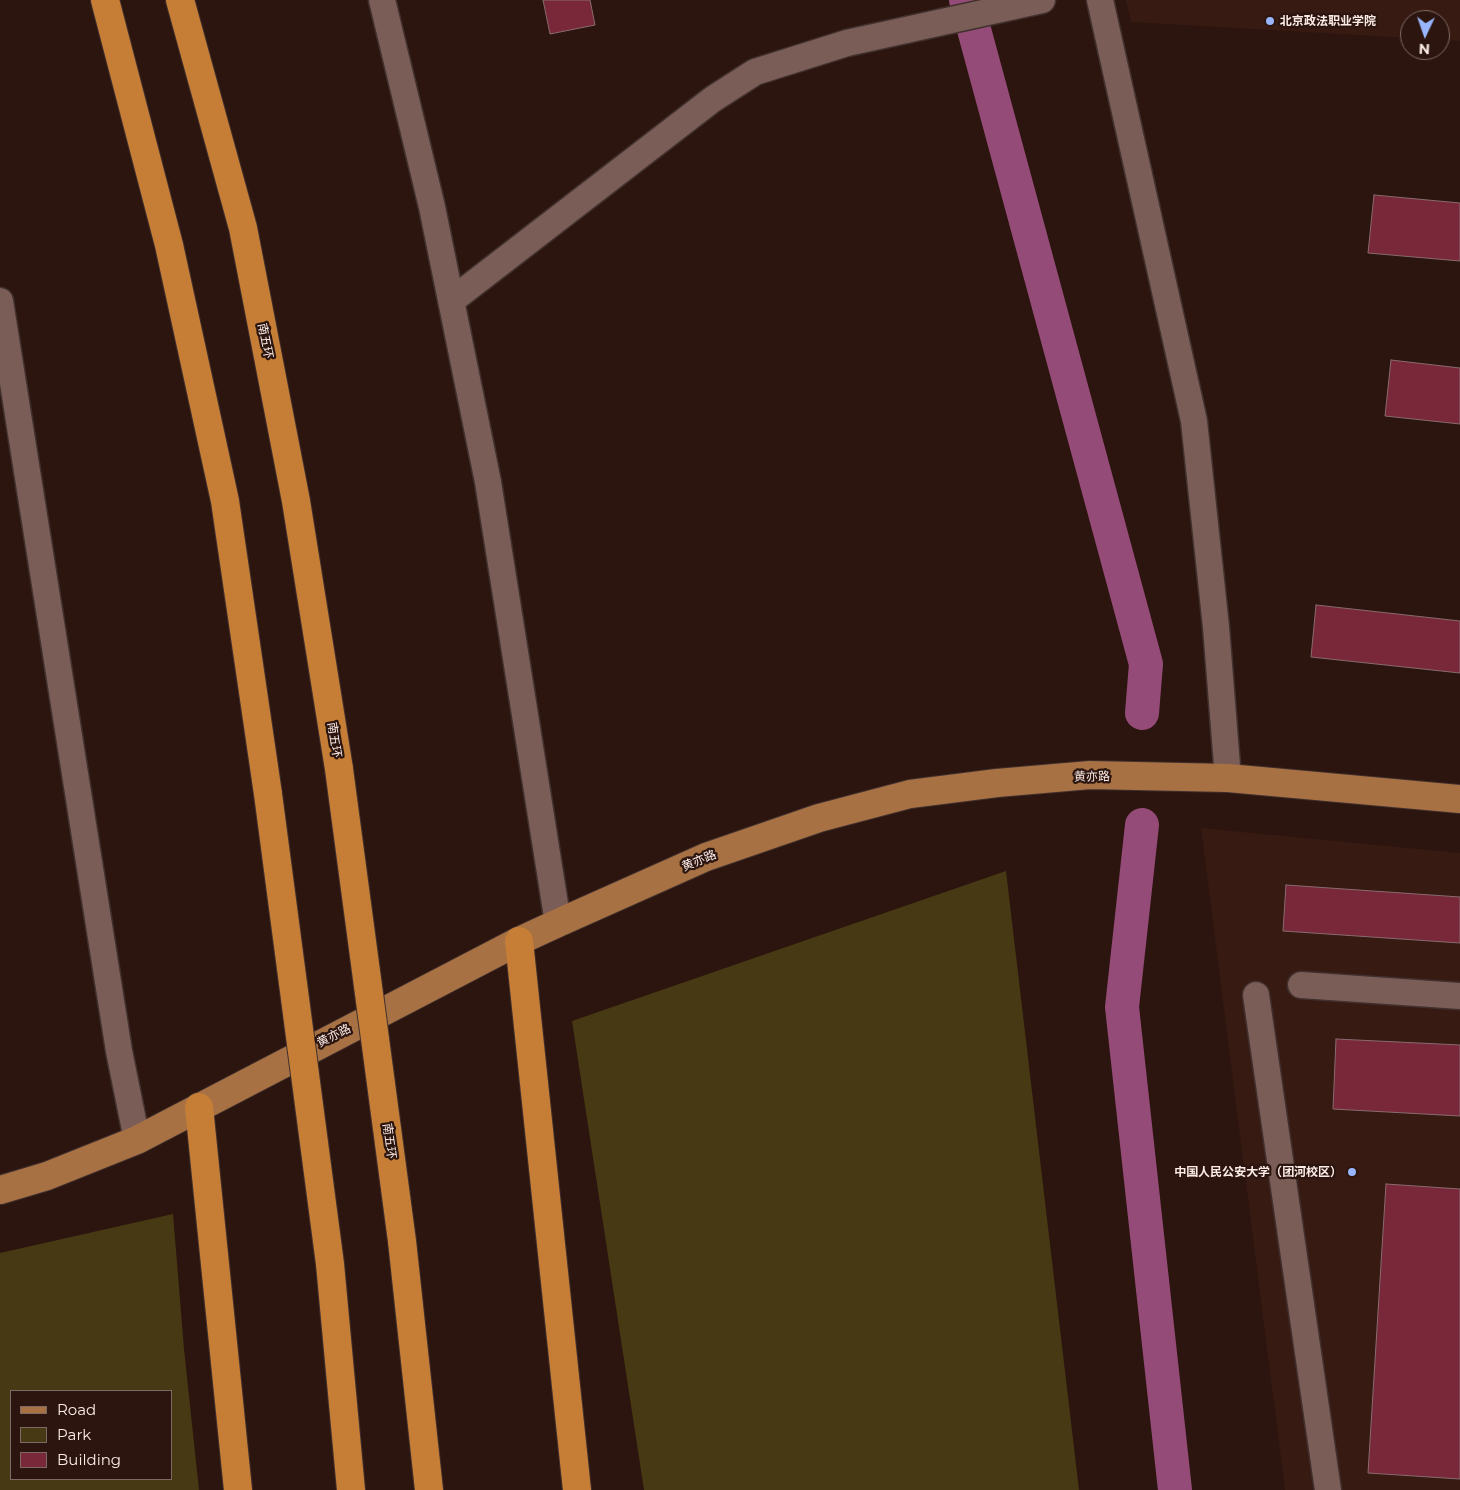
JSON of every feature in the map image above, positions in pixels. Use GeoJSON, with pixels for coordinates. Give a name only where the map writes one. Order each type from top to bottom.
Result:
{"type":"FeatureCollection","features":[{"type":"Feature","properties":{"kind":"highway"},"geometry":{"type":"LineString","coordinates":[[105,0],[169,245],[225,501],[268,794],[330,1264],[351,1490]]}},
{"type":"Feature","properties":{"kind":"highway","name":"南五环"},"geometry":{"type":"LineString","coordinates":[[180,0],[243,228],[296,501],[339,769],[402,1240],[430,1490]]}},
{"type":"Feature","properties":{"kind":"highway"},"geometry":{"type":"LineString","coordinates":[[519,941],[577,1490]]}},
{"type":"Feature","properties":{"kind":"highway"},"geometry":{"type":"LineString","coordinates":[[198,1107],[238,1490]]}},
{"type":"Feature","properties":{"kind":"main road","name":"黄亦路"},"geometry":{"type":"LineString","coordinates":[[0,1190],[47,1176],[136,1140],[519,941],[558,923],[706,857],[819,818],[910,794],[997,783],[1090,775],[1228,778],[1460,799]]}},
{"type":"Feature","properties":{"kind":"street"},"geometry":{"type":"LineString","coordinates":[[382,0],[432,207],[488,482],[558,923]]}},
{"type":"Feature","properties":{"kind":"street"},"geometry":{"type":"LineString","coordinates":[[451,301],[713,99],[755,72],[847,43],[1042,0]]}},
{"type":"Feature","properties":{"kind":"street"},"geometry":{"type":"LineString","coordinates":[[1100,0],[1194,421],[1216,628],[1228,778]]}},
{"type":"Feature","properties":{"kind":"street"},"geometry":{"type":"LineString","coordinates":[[0,300],[119,1051],[136,1140]]}},
{"type":"Feature","properties":{"kind":"street"},"geometry":{"type":"LineString","coordinates":[[1301,984],[1460,996]]}},
{"type":"Feature","properties":{"kind":"street"},"geometry":{"type":"LineString","coordinates":[[1256,995],[1328,1490]]}},
{"type":"Feature","properties":{"kind":"shaded area","name":"北京政法职业学院"},"geometry":{"type":"Polygon","coordinates":[[[1126,0],[1460,0],[1460,41],[1450,40],[1450,10],[1400,10],[1400,37],[1131,22],[1126,0]]]}},
{"type":"Feature","properties":{"kind":"shaded area","name":"中国人民公安大学（团河校区）"},"geometry":{"type":"Polygon","coordinates":[[[1201,828],[1460,853],[1460,1490],[1285,1490],[1201,828]]]}},
{"type":"Feature","properties":{"kind":"green space"},"geometry":{"type":"Polygon","coordinates":[[[1006,871],[1079,1490],[644,1490],[572,1021],[1006,871]]]}},
{"type":"Feature","properties":{"kind":"green space"},"geometry":{"type":"Polygon","coordinates":[[[173,1214],[184,1349],[199,1490],[0,1490],[0,1253],[173,1214]]]}},
{"type":"Feature","properties":{"kind":"building"},"geometry":{"type":"Polygon","coordinates":[[[543,0],[590,0],[595,25],[550,34],[543,0]]]}},
{"type":"Feature","properties":{"kind":"building"},"geometry":{"type":"Polygon","coordinates":[[[1374,195],[1460,203],[1460,261],[1368,253],[1374,195]]]}},
{"type":"Feature","properties":{"kind":"building"},"geometry":{"type":"Polygon","coordinates":[[[1391,360],[1460,368],[1460,424],[1385,416],[1391,360]]]}},
{"type":"Feature","properties":{"kind":"building"},"geometry":{"type":"Polygon","coordinates":[[[1316,605],[1460,621],[1460,673],[1311,657],[1316,605]]]}},
{"type":"Feature","properties":{"kind":"building"},"geometry":{"type":"Polygon","coordinates":[[[1286,885],[1460,897],[1460,943],[1283,931],[1286,885]]]}},
{"type":"Feature","properties":{"kind":"building"},"geometry":{"type":"Polygon","coordinates":[[[1336,1039],[1460,1045],[1460,1116],[1333,1109],[1336,1039]]]}},
{"type":"Feature","properties":{"kind":"building"},"geometry":{"type":"Polygon","coordinates":[[[1386,1184],[1460,1189],[1460,1479],[1368,1473],[1386,1184]]]}},
{"type":"Feature","properties":{"kind":"waterway"},"geometry":{"type":"LineString","coordinates":[[966,0],[1146,664],[1142,713]]}},
{"type":"Feature","properties":{"kind":"waterway"},"geometry":{"type":"LineString","coordinates":[[1142,825],[1122,1007],[1175,1490]]}},
{"type":"Feature","properties":{"kind":"place","name":"北京政法职业学院"},"geometry":{"type":"Point","coordinates":[1270,21]}},
{"type":"Feature","properties":{"kind":"place","name":"中国人民公安大学（团河校区）"},"geometry":{"type":"Point","coordinates":[1352,1172]}}]}
